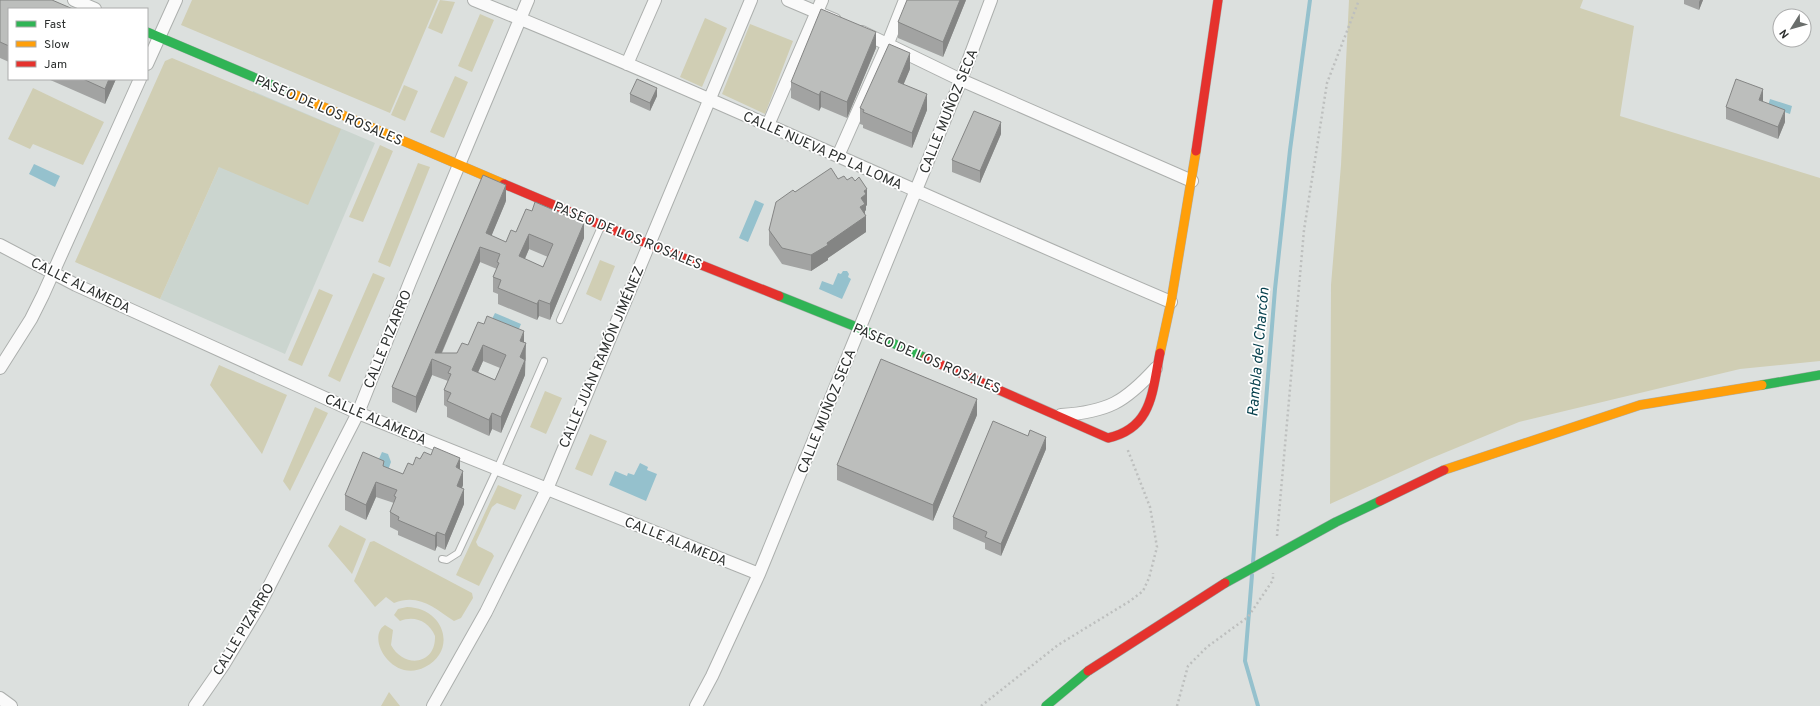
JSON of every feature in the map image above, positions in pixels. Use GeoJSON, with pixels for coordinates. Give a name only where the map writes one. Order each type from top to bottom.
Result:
{"type":"FeatureCollection","features":[{"type":"Feature","properties":{"kind":"street"},"geometry":{"type":"LineString","coordinates":[[74,0],[93,8]]}},
{"type":"Feature","properties":{"kind":"street"},"geometry":{"type":"LineString","coordinates":[[148,62],[176,0]]}},
{"type":"Feature","properties":{"kind":"street","name":"CALLE NUEVA PP LA LOMA"},"geometry":{"type":"LineString","coordinates":[[474,0],[708,99],[1171,302]]}},
{"type":"Feature","properties":{"kind":"street","name":"CALLE PIZARRO"},"geometry":{"type":"LineString","coordinates":[[195,706],[224,664],[260,606],[358,413],[410,282],[528,0]]}},
{"type":"Feature","properties":{"kind":"street"},"geometry":{"type":"LineString","coordinates":[[627,64],[655,0]]}},
{"type":"Feature","properties":{"kind":"street","name":"CALLE JUAN RAMÓN JIMÉNEZ"},"geometry":{"type":"LineString","coordinates":[[433,706],[486,612],[547,488],[708,99],[751,0]]}},
{"type":"Feature","properties":{"kind":"street"},"geometry":{"type":"LineString","coordinates":[[788,0],[888,43],[961,80],[1192,181]]}},
{"type":"Feature","properties":{"kind":"street"},"geometry":{"type":"LineString","coordinates":[[768,125],[822,0]]}},
{"type":"Feature","properties":{"kind":"street"},"geometry":{"type":"LineString","coordinates":[[838,156],[888,43],[905,0]]}},
{"type":"Feature","properties":{"kind":"street","name":"CALLE MUÑOZ SECA"},"geometry":{"type":"LineString","coordinates":[[696,706],[712,676],[759,574],[961,80],[991,0]]}},
{"type":"Feature","properties":{"kind":"street"},"geometry":{"type":"LineString","coordinates":[[1122,435],[1135,426],[1148,410],[1158,366],[1171,302],[1192,181],[1218,0]]}},
{"type":"Feature","properties":{"kind":"street","name":"PASEO DE LOS ROSALES"},"geometry":{"type":"LineString","coordinates":[[148,32],[602,225],[859,328],[1061,415],[1108,438],[1122,435]]}},
{"type":"Feature","properties":{"kind":"street"},"geometry":{"type":"LineString","coordinates":[[0,368],[31,319],[140,80]]}},
{"type":"Feature","properties":{"kind":"street","name":"CALLE ALAMEDA"},"geometry":{"type":"LineString","coordinates":[[0,246],[76,285],[358,413],[759,574]]}},
{"type":"Feature","properties":{"kind":"street"},"geometry":{"type":"LineString","coordinates":[[1061,415],[1083,414],[1119,402],[1134,391],[1158,366]]}},
{"type":"Feature","properties":{"kind":"street"},"geometry":{"type":"LineString","coordinates":[[1046,706],[1088,671],[1214,589],[1336,522],[1444,470],[1640,406],[1820,375]]}},
{"type":"Feature","properties":{"kind":"street"},"geometry":{"type":"LineString","coordinates":[[0,698],[11,706]]}},
{"type":"Feature","properties":{"kind":"lane"},"geometry":{"type":"LineString","coordinates":[[560,320],[602,225]]}},
{"type":"Feature","properties":{"kind":"lane"},"geometry":{"type":"LineString","coordinates":[[442,559],[447,560],[458,553],[498,469],[544,361]]}},
{"type":"Feature","properties":{"kind":"path"},"geometry":{"type":"LineString","coordinates":[[1277,540],[1304,230],[1325,91],[1359,0]]}},
{"type":"Feature","properties":{"kind":"path"},"geometry":{"type":"LineString","coordinates":[[981,706],[1058,645],[1130,601],[1143,591],[1157,547],[1150,507],[1122,435]]}},
{"type":"Feature","properties":{"kind":"path"},"geometry":{"type":"LineString","coordinates":[[1177,706],[1188,666],[1207,647],[1248,617],[1273,580],[1274,572]]}},
{"type":"Feature","properties":{"kind":"shaded area"},"geometry":{"type":"Polygon","coordinates":[[[192,0],[438,0],[390,113],[181,25],[192,0]]]}},
{"type":"Feature","properties":{"kind":"shaded area"},"geometry":{"type":"Polygon","coordinates":[[[440,0],[455,2],[442,34],[428,28],[440,0]]]}},
{"type":"Feature","properties":{"kind":"shaded area"},"geometry":{"type":"Polygon","coordinates":[[[1349,0],[1583,0],[1580,8],[1634,26],[1620,116],[1820,178],[1820,361],[1740,369],[1519,422],[1427,460],[1330,504],[1331,285],[1341,165],[1349,0]]]}},
{"type":"Feature","properties":{"kind":"shaded area"},"geometry":{"type":"Polygon","coordinates":[[[480,14],[494,20],[472,72],[458,66],[480,14]]]}},
{"type":"Feature","properties":{"kind":"shaded area"},"geometry":{"type":"Polygon","coordinates":[[[705,18],[727,28],[702,87],[680,77],[705,18]]]}},
{"type":"Feature","properties":{"kind":"shaded area"},"geometry":{"type":"Polygon","coordinates":[[[750,24],[793,41],[765,114],[722,94],[750,24]]]}},
{"type":"Feature","properties":{"kind":"shaded area"},"geometry":{"type":"Polygon","coordinates":[[[172,58],[341,129],[308,205],[219,167],[160,299],[75,262],[165,61],[172,58]]]}},
{"type":"Feature","properties":{"kind":"shaded area"},"geometry":{"type":"Polygon","coordinates":[[[455,76],[468,82],[444,138],[430,132],[455,76]]]}},
{"type":"Feature","properties":{"kind":"shaded area"},"geometry":{"type":"Polygon","coordinates":[[[404,85],[418,91],[405,121],[391,115],[404,85]]]}},
{"type":"Feature","properties":{"kind":"shaded area"},"geometry":{"type":"Polygon","coordinates":[[[33,88],[104,122],[83,165],[33,144],[30,149],[8,139],[33,88]]]}},
{"type":"Feature","properties":{"kind":"shaded area"},"geometry":{"type":"Polygon","coordinates":[[[253,91],[375,143],[285,354],[160,299],[253,91]]]}},
{"type":"Feature","properties":{"kind":"shaded area"},"geometry":{"type":"Polygon","coordinates":[[[380,145],[393,151],[363,222],[349,217],[380,145]]]}},
{"type":"Feature","properties":{"kind":"shaded area"},"geometry":{"type":"Polygon","coordinates":[[[418,163],[430,167],[390,267],[378,262],[418,163]]]}},
{"type":"Feature","properties":{"kind":"shaded area"},"geometry":{"type":"Polygon","coordinates":[[[600,260],[615,266],[601,301],[586,294],[600,260]]]}},
{"type":"Feature","properties":{"kind":"shaded area"},"geometry":{"type":"Polygon","coordinates":[[[373,273],[385,278],[340,382],[328,376],[373,273]]]}},
{"type":"Feature","properties":{"kind":"shaded area"},"geometry":{"type":"Polygon","coordinates":[[[319,289],[333,295],[302,366],[288,360],[319,289]]]}},
{"type":"Feature","properties":{"kind":"shaded area"},"geometry":{"type":"Polygon","coordinates":[[[219,365],[287,395],[262,454],[210,385],[219,365]]]}},
{"type":"Feature","properties":{"kind":"shaded area"},"geometry":{"type":"Polygon","coordinates":[[[545,391],[562,398],[546,434],[530,427],[545,391]]]}},
{"type":"Feature","properties":{"kind":"shaded area"},"geometry":{"type":"Polygon","coordinates":[[[315,407],[328,413],[290,491],[283,481],[315,407]]]}},
{"type":"Feature","properties":{"kind":"shaded area"},"geometry":{"type":"Polygon","coordinates":[[[590,434],[607,441],[592,476],[575,469],[590,434]]]}},
{"type":"Feature","properties":{"kind":"shaded area"},"geometry":{"type":"Polygon","coordinates":[[[498,485],[522,495],[515,510],[497,503],[492,507],[476,542],[478,546],[492,553],[494,556],[479,586],[456,575],[498,485]]]}},
{"type":"Feature","properties":{"kind":"shaded area"},"geometry":{"type":"Polygon","coordinates":[[[340,525],[366,539],[352,574],[328,546],[340,525]]]}},
{"type":"Feature","properties":{"kind":"shaded area"},"geometry":{"type":"Polygon","coordinates":[[[374,541],[472,593],[473,598],[461,618],[454,621],[426,603],[419,601],[403,600],[394,603],[386,597],[375,607],[354,581],[370,542],[374,541]]]}},
{"type":"Feature","properties":{"kind":"shaded area"},"geometry":{"type":"Polygon","coordinates":[[[407,607],[420,609],[430,614],[438,622],[444,641],[441,651],[435,660],[425,667],[413,671],[402,669],[393,665],[380,648],[378,639],[380,631],[385,625],[393,630],[391,645],[397,653],[404,658],[418,660],[425,658],[430,653],[434,646],[435,636],[429,626],[416,619],[405,619],[400,621],[394,615],[398,609],[407,607]]]}},
{"type":"Feature","properties":{"kind":"shaded area"},"geometry":{"type":"Polygon","coordinates":[[[389,692],[400,706],[381,706],[389,692]]]}},
{"type":"Feature","properties":{"kind":"water"},"geometry":{"type":"Polygon","coordinates":[[[1770,99],[1792,106],[1790,114],[1768,106],[1770,99]]]}},
{"type":"Feature","properties":{"kind":"water"},"geometry":{"type":"Polygon","coordinates":[[[34,164],[60,176],[55,187],[29,174],[34,164]]]}},
{"type":"Feature","properties":{"kind":"water"},"geometry":{"type":"Polygon","coordinates":[[[755,200],[764,204],[748,242],[739,238],[755,200]]]}},
{"type":"Feature","properties":{"kind":"water"},"geometry":{"type":"Polygon","coordinates":[[[843,271],[847,271],[849,274],[848,277],[851,279],[842,299],[819,289],[822,281],[833,285],[838,273],[841,274],[843,271]]]}},
{"type":"Feature","properties":{"kind":"water"},"geometry":{"type":"Polygon","coordinates":[[[495,313],[521,324],[516,336],[489,325],[495,313]]]}},
{"type":"Feature","properties":{"kind":"water"},"geometry":{"type":"Polygon","coordinates":[[[382,452],[388,454],[391,462],[387,473],[375,468],[382,452]]]}},
{"type":"Feature","properties":{"kind":"water"},"geometry":{"type":"Polygon","coordinates":[[[640,463],[648,467],[647,470],[657,474],[646,501],[609,485],[615,471],[627,476],[628,473],[634,475],[640,463]]]}},
{"type":"Feature","properties":{"kind":"building"},"geometry":{"type":"Polygon","coordinates":[[[0,0],[52,0],[71,8],[8,8],[8,46],[0,42],[0,0]]]}},
{"type":"Feature","properties":{"kind":"building"},"geometry":{"type":"Polygon","coordinates":[[[907,0],[960,0],[943,42],[898,22],[907,0]]]}},
{"type":"Feature","properties":{"kind":"building"},"geometry":{"type":"Polygon","coordinates":[[[821,9],[876,32],[847,102],[821,91],[819,95],[791,82],[821,9]]]}},
{"type":"Feature","properties":{"kind":"building"},"geometry":{"type":"Polygon","coordinates":[[[889,44],[910,53],[898,82],[927,94],[912,133],[863,112],[864,110],[860,108],[889,44]]]}},
{"type":"Feature","properties":{"kind":"building"},"geometry":{"type":"Polygon","coordinates":[[[637,79],[657,88],[650,103],[630,94],[637,79]]]}},
{"type":"Feature","properties":{"kind":"building"},"geometry":{"type":"Polygon","coordinates":[[[1736,79],[1763,89],[1759,100],[1785,110],[1778,127],[1726,107],[1736,79]]]}},
{"type":"Feature","properties":{"kind":"building"},"geometry":{"type":"Polygon","coordinates":[[[85,80],[109,80],[105,89],[85,80]]]}},
{"type":"Feature","properties":{"kind":"building"},"geometry":{"type":"Polygon","coordinates":[[[974,111],[1001,122],[980,171],[952,160],[974,111]]]}},
{"type":"Feature","properties":{"kind":"building"},"geometry":{"type":"Polygon","coordinates":[[[831,168],[838,179],[844,176],[847,180],[852,177],[855,181],[859,177],[867,189],[864,191],[866,194],[861,198],[865,204],[860,207],[866,216],[827,243],[828,245],[811,255],[782,248],[769,230],[776,202],[793,190],[795,192],[831,168]]]}},
{"type":"Feature","properties":{"kind":"building"},"geometry":{"type":"Polygon","coordinates":[[[483,175],[506,185],[486,233],[506,242],[511,230],[516,232],[526,209],[532,211],[535,202],[584,223],[550,304],[539,300],[537,304],[498,288],[501,280],[493,277],[499,263],[497,262],[500,254],[480,247],[435,353],[457,353],[462,343],[468,345],[478,322],[484,324],[487,316],[524,331],[520,341],[526,343],[520,357],[525,360],[501,417],[492,413],[489,420],[447,401],[451,393],[444,390],[451,374],[448,373],[451,367],[432,359],[416,397],[392,387],[483,175]],[[529,234],[519,256],[543,267],[553,244],[529,234]],[[483,345],[472,370],[495,380],[506,355],[483,345]]]}},
{"type":"Feature","properties":{"kind":"building"},"geometry":{"type":"Polygon","coordinates":[[[881,359],[977,399],[933,505],[837,465],[881,359]]]}},
{"type":"Feature","properties":{"kind":"building"},"geometry":{"type":"Polygon","coordinates":[[[993,421],[1028,436],[1030,430],[1046,437],[1001,544],[985,537],[987,532],[953,517],[993,421]]]}},
{"type":"Feature","properties":{"kind":"building"},"geometry":{"type":"Polygon","coordinates":[[[434,447],[460,458],[456,467],[463,471],[457,486],[464,489],[445,535],[437,532],[435,536],[398,520],[399,517],[390,512],[397,490],[376,482],[366,505],[345,495],[363,452],[384,461],[383,466],[403,474],[408,463],[413,465],[416,457],[420,459],[424,452],[431,455],[434,447]]]}},
{"type":"Feature","properties":{"kind":"waterway","name":"Rambla del Charcón"},"geometry":{"type":"LineString","coordinates":[[1253,562],[1275,289],[1290,150],[1310,0]]}},
{"type":"Feature","properties":{"kind":"waterway","name":"Rambla del Charcón"},"geometry":{"type":"LineString","coordinates":[[1252,575],[1245,661],[1258,706]]}},
{"type":"Feature","properties":{"kind":"traffic: fast"},"geometry":{"type":"LineString","coordinates":[[148,32],[291,93]]}},
{"type":"Feature","properties":{"kind":"traffic: fast"},"geometry":{"type":"LineString","coordinates":[[779,296],[859,328],[926,358]]}},
{"type":"Feature","properties":{"kind":"traffic: fast"},"geometry":{"type":"LineString","coordinates":[[1762,385],[1820,375]]}},
{"type":"Feature","properties":{"kind":"traffic: fast"},"geometry":{"type":"LineString","coordinates":[[1225,583],[1336,522],[1380,501]]}},
{"type":"Feature","properties":{"kind":"traffic: fast"},"geometry":{"type":"LineString","coordinates":[[1046,706],[1088,671]]}},
{"type":"Feature","properties":{"kind":"traffic: slow"},"geometry":{"type":"LineString","coordinates":[[291,93],[504,184]]}},
{"type":"Feature","properties":{"kind":"traffic: slow"},"geometry":{"type":"LineString","coordinates":[[1160,353],[1171,302],[1196,151]]}},
{"type":"Feature","properties":{"kind":"traffic: slow"},"geometry":{"type":"LineString","coordinates":[[1444,470],[1640,405],[1762,385]]}},
{"type":"Feature","properties":{"kind":"traffic: jam"},"geometry":{"type":"LineString","coordinates":[[1196,151],[1218,0]]}},
{"type":"Feature","properties":{"kind":"traffic: jam"},"geometry":{"type":"LineString","coordinates":[[504,184],[601,225],[779,296]]}},
{"type":"Feature","properties":{"kind":"traffic: jam"},"geometry":{"type":"LineString","coordinates":[[926,358],[1108,438],[1123,433],[1134,426],[1142,417],[1152,394],[1160,353]]}},
{"type":"Feature","properties":{"kind":"traffic: jam"},"geometry":{"type":"LineString","coordinates":[[1380,501],[1444,470]]}},
{"type":"Feature","properties":{"kind":"traffic: jam"},"geometry":{"type":"LineString","coordinates":[[1088,671],[1225,583]]}}]}
